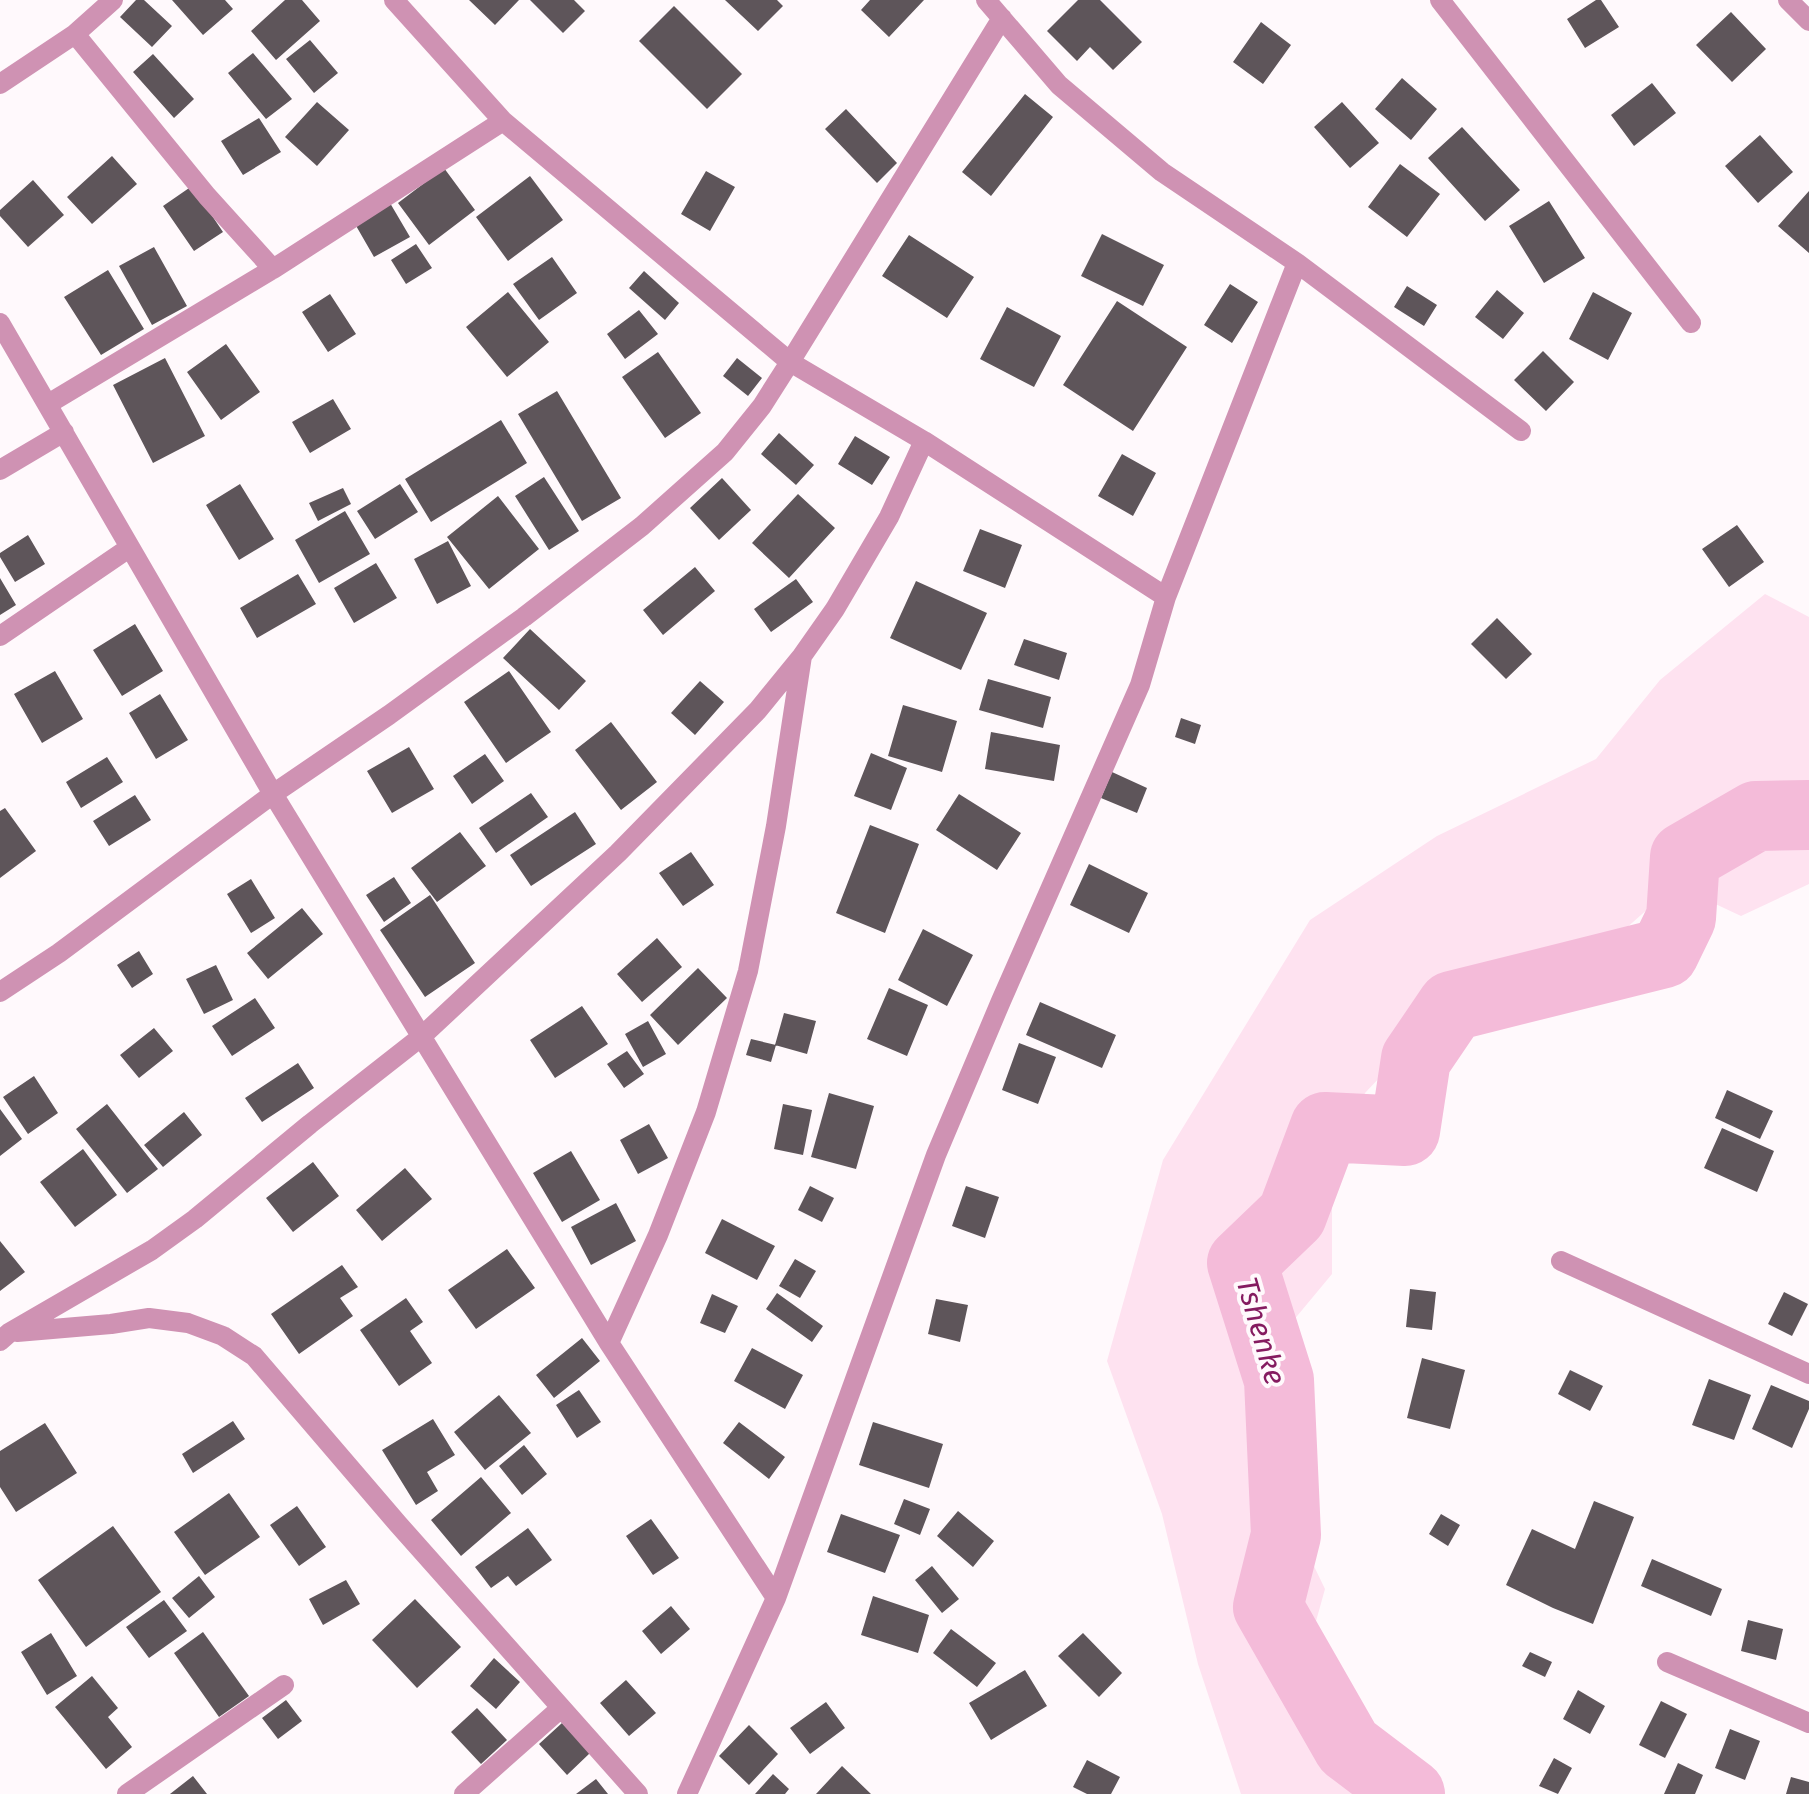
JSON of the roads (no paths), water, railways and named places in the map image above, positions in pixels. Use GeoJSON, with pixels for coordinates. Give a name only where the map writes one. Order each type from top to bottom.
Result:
{"type":"FeatureCollection","features":[{"type":"Feature","properties":{"kind":"street"},"geometry":{"type":"LineString","coordinates":[[0,84],[75,34],[113,0]]}},
{"type":"Feature","properties":{"kind":"street"},"geometry":{"type":"LineString","coordinates":[[394,0],[503,121],[790,362],[924,441],[1166,597]]}},
{"type":"Feature","properties":{"kind":"street"},"geometry":{"type":"LineString","coordinates":[[986,0],[1059,85],[1162,172],[1297,263],[1521,431]]}},
{"type":"Feature","properties":{"kind":"street"},"geometry":{"type":"LineString","coordinates":[[1440,0],[1691,323]]}},
{"type":"Feature","properties":{"kind":"street"},"geometry":{"type":"LineString","coordinates":[[1788,0],[1809,21]]}},
{"type":"Feature","properties":{"kind":"street"},"geometry":{"type":"LineString","coordinates":[[0,992],[59,953],[273,794],[524,617],[642,526],[725,452],[762,406],[1002,18]]}},
{"type":"Feature","properties":{"kind":"street"},"geometry":{"type":"LineString","coordinates":[[75,34],[207,196],[273,269]]}},
{"type":"Feature","properties":{"kind":"street"},"geometry":{"type":"LineString","coordinates":[[48,404],[273,269],[503,121]]}},
{"type":"Feature","properties":{"kind":"street"},"geometry":{"type":"LineString","coordinates":[[687,1794],[776,1598],[936,1155],[1140,685],[1166,597],[1297,263]]}},
{"type":"Feature","properties":{"kind":"street"},"geometry":{"type":"LineString","coordinates":[[0,323],[273,794],[609,1343],[776,1598]]}},
{"type":"Feature","properties":{"kind":"street"},"geometry":{"type":"LineString","coordinates":[[0,470],[64,432]]}},
{"type":"Feature","properties":{"kind":"street"},"geometry":{"type":"LineString","coordinates":[[3,1337],[152,1250],[195,1219],[421,1037],[618,853],[758,710],[802,656],[835,609],[889,517],[924,441]]}},
{"type":"Feature","properties":{"kind":"street"},"geometry":{"type":"LineString","coordinates":[[0,636],[129,548]]}},
{"type":"Feature","properties":{"kind":"street"},"geometry":{"type":"LineString","coordinates":[[609,1343],[658,1235],[706,1112],[748,971],[776,826],[802,656]]}},
{"type":"Feature","properties":{"kind":"street"},"geometry":{"type":"LineString","coordinates":[[1561,1261],[1809,1374]]}},
{"type":"Feature","properties":{"kind":"street"},"geometry":{"type":"LineString","coordinates":[[3,1337],[149,1318],[188,1323],[223,1336],[254,1356],[398,1524],[638,1794]]}},
{"type":"Feature","properties":{"kind":"street"},"geometry":{"type":"LineString","coordinates":[[1667,1662],[1809,1723]]}},
{"type":"Feature","properties":{"kind":"street"},"geometry":{"type":"LineString","coordinates":[[127,1794],[284,1685]]}},
{"type":"Feature","properties":{"kind":"street"},"geometry":{"type":"LineString","coordinates":[[464,1794],[561,1708]]}},
{"type":"Feature","properties":{"kind":"waterway","name":"Tshenke"},"geometry":{"type":"LineString","coordinates":[[1410,1794],[1348,1747],[1268,1607],[1286,1535],[1279,1380],[1242,1263],[1292,1215],[1325,1127],[1405,1131],[1416,1059],[1452,1006],[1664,953],[1681,918],[1685,857],[1756,816],[1809,815]]}}]}
